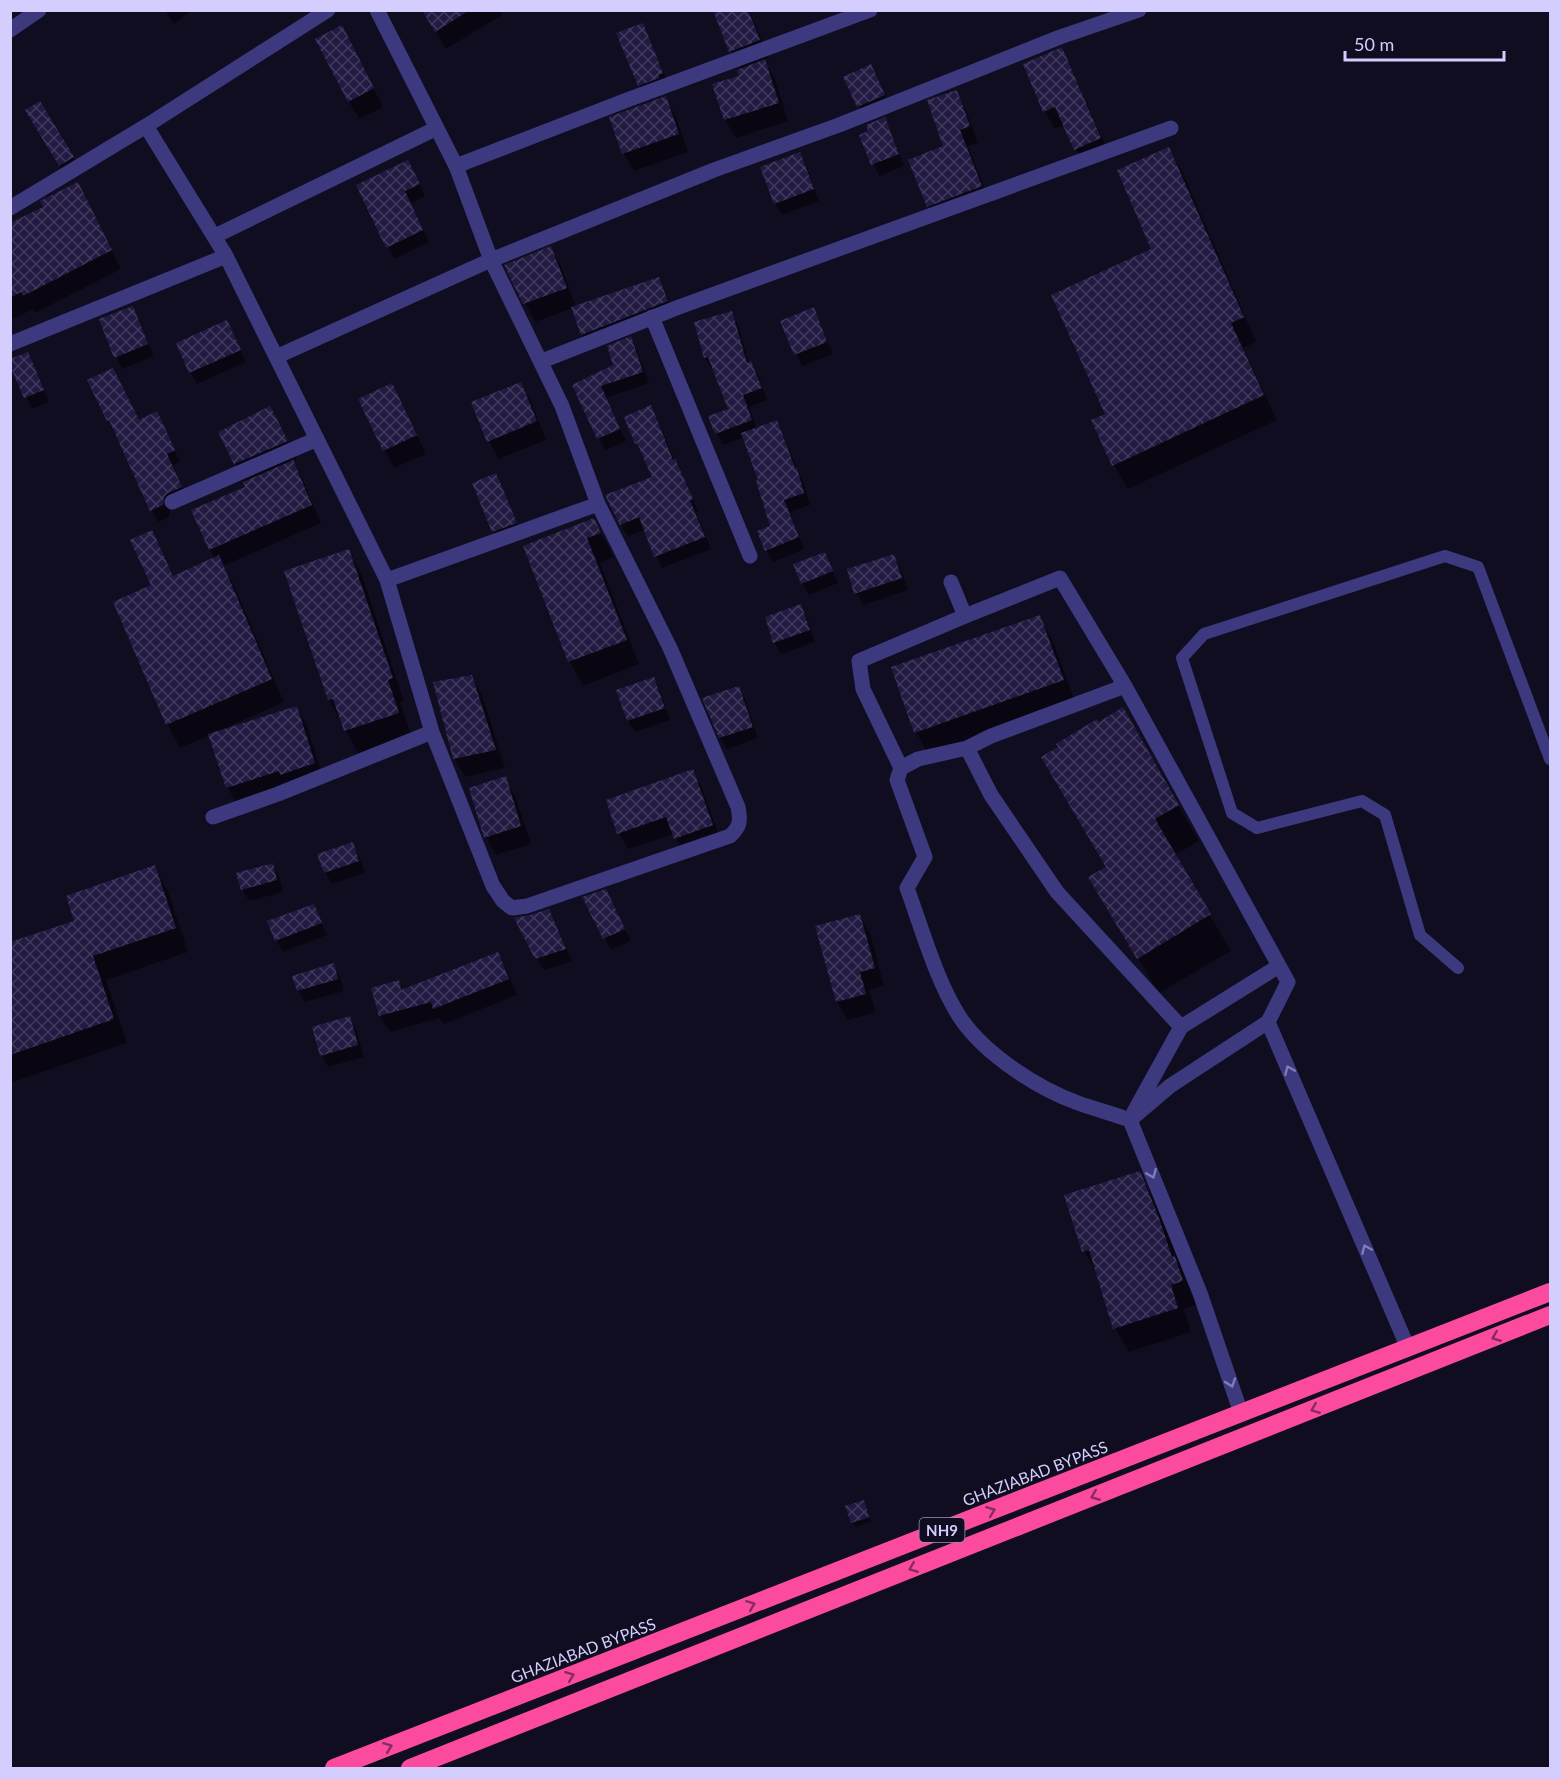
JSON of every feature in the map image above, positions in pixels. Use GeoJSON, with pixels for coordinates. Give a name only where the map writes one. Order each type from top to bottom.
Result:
{"type":"FeatureCollection","features":[{"type":"Feature","properties":{"kind":"highway","name":"GHAZIABAD BYPASS"},"geometry":{"type":"LineString","coordinates":[[334,1768],[1551,1292]]}},
{"type":"Feature","properties":{"kind":"highway","name":"NH9"},"geometry":{"type":"LineString","coordinates":[[410,1768],[1551,1315]]}},
{"type":"Feature","properties":{"kind":"highway"},"geometry":{"type":"LineString","coordinates":[[1115,1462],[1123,1485]]}},
{"type":"Feature","properties":{"kind":"street"},"geometry":{"type":"LineString","coordinates":[[10,30],[39,10]]}},
{"type":"Feature","properties":{"kind":"street"},"geometry":{"type":"LineString","coordinates":[[10,208],[146,126],[328,10]]}},
{"type":"Feature","properties":{"kind":"street"},"geometry":{"type":"LineString","coordinates":[[146,126],[226,256],[278,356],[387,580],[432,732],[493,886],[503,902],[512,908],[527,906],[730,836],[739,828],[741,818],[738,807],[670,648],[598,504],[562,406],[491,260],[456,166],[377,10]]}},
{"type":"Feature","properties":{"kind":"street"},"geometry":{"type":"LineString","coordinates":[[456,166],[870,10]]}},
{"type":"Feature","properties":{"kind":"street"},"geometry":{"type":"LineString","coordinates":[[278,356],[491,260],[714,170],[839,125],[1060,37],[1139,10]]}},
{"type":"Feature","properties":{"kind":"street"},"geometry":{"type":"LineString","coordinates":[[214,237],[437,128]]}},
{"type":"Feature","properties":{"kind":"street"},"geometry":{"type":"LineString","coordinates":[[542,361],[652,317],[1171,128]]}},
{"type":"Feature","properties":{"kind":"street"},"geometry":{"type":"LineString","coordinates":[[10,344],[226,256]]}},
{"type":"Feature","properties":{"kind":"street"},"geometry":{"type":"LineString","coordinates":[[652,317],[750,556]]}},
{"type":"Feature","properties":{"kind":"street"},"geometry":{"type":"LineString","coordinates":[[172,502],[317,439]]}},
{"type":"Feature","properties":{"kind":"street"},"geometry":{"type":"LineString","coordinates":[[387,580],[598,504]]}},
{"type":"Feature","properties":{"kind":"street"},"geometry":{"type":"LineString","coordinates":[[901,768],[863,689],[859,661],[1060,578],[1125,686],[1288,982],[1268,1022],[1170,1086],[1130,1120]]}},
{"type":"Feature","properties":{"kind":"street"},"geometry":{"type":"LineString","coordinates":[[951,582],[965,616]]}},
{"type":"Feature","properties":{"kind":"street"},"geometry":{"type":"LineString","coordinates":[[1125,686],[991,736],[967,748],[918,759],[901,768],[897,780],[925,857],[907,888],[945,988],[960,1017],[975,1037],[1000,1058],[1040,1085],[1076,1102],[1130,1120],[1200,1293],[1241,1413]]}},
{"type":"Feature","properties":{"kind":"street"},"geometry":{"type":"LineString","coordinates":[[213,817],[278,794],[432,732]]}},
{"type":"Feature","properties":{"kind":"street"},"geometry":{"type":"LineString","coordinates":[[967,748],[991,795],[1057,892],[1181,1027]]}},
{"type":"Feature","properties":{"kind":"street"},"geometry":{"type":"LineString","coordinates":[[1130,1120],[1181,1027],[1280,966]]}},
{"type":"Feature","properties":{"kind":"street"},"geometry":{"type":"LineString","coordinates":[[1268,1022],[1408,1348]]}},
{"type":"Feature","properties":{"kind":"lane"},"geometry":{"type":"LineString","coordinates":[[1458,968],[1420,935],[1385,815],[1362,801],[1257,828],[1232,813],[1182,658],[1204,634],[1445,556],[1478,567],[1551,759]]}},
{"type":"Feature","properties":{"kind":"building"},"geometry":{"type":"Polygon","coordinates":[[[422,10],[470,10],[435,32],[422,10]]]}},
{"type":"Feature","properties":{"kind":"building"},"geometry":{"type":"Polygon","coordinates":[[[713,10],[748,10],[760,40],[729,52],[713,10]]]}},
{"type":"Feature","properties":{"kind":"building"},"geometry":{"type":"Polygon","coordinates":[[[643,23],[663,73],[659,75],[659,78],[638,86],[616,33],[643,23]]]}},
{"type":"Feature","properties":{"kind":"building"},"geometry":{"type":"Polygon","coordinates":[[[342,25],[374,88],[348,102],[315,39],[342,25]]]}},
{"type":"Feature","properties":{"kind":"building"},"geometry":{"type":"Polygon","coordinates":[[[1062,47],[1101,138],[1074,150],[1055,107],[1043,112],[1023,64],[1062,47]]]}},
{"type":"Feature","properties":{"kind":"building"},"geometry":{"type":"Polygon","coordinates":[[[765,59],[779,103],[724,120],[712,84],[739,76],[737,70],[765,59]]]}},
{"type":"Feature","properties":{"kind":"building"},"geometry":{"type":"Polygon","coordinates":[[[871,64],[885,95],[857,107],[843,77],[871,64]]]}},
{"type":"Feature","properties":{"kind":"building"},"geometry":{"type":"Polygon","coordinates":[[[957,90],[970,126],[960,130],[982,186],[927,207],[908,160],[943,146],[927,100],[957,90]]]}},
{"type":"Feature","properties":{"kind":"building"},"geometry":{"type":"Polygon","coordinates":[[[666,96],[679,134],[622,154],[609,117],[666,96]]]}},
{"type":"Feature","properties":{"kind":"building"},"geometry":{"type":"Polygon","coordinates":[[[40,101],[74,157],[59,166],[25,110],[40,101]]]}},
{"type":"Feature","properties":{"kind":"building"},"geometry":{"type":"Polygon","coordinates":[[[885,117],[899,154],[871,165],[859,135],[868,131],[866,125],[885,117]]]}},
{"type":"Feature","properties":{"kind":"building"},"geometry":{"type":"Polygon","coordinates":[[[1169,147],[1244,317],[1231,323],[1264,395],[1112,466],[1091,420],[1105,414],[1051,295],[1151,249],[1117,170],[1169,147]]]}},
{"type":"Feature","properties":{"kind":"building"},"geometry":{"type":"Polygon","coordinates":[[[800,152],[814,189],[774,204],[760,167],[800,152]]]}},
{"type":"Feature","properties":{"kind":"building"},"geometry":{"type":"Polygon","coordinates":[[[408,160],[420,184],[405,191],[423,230],[386,248],[356,185],[408,160]]]}},
{"type":"Feature","properties":{"kind":"building"},"geometry":{"type":"Polygon","coordinates":[[[78,182],[112,250],[23,296],[21,292],[10,298],[10,223],[43,207],[40,201],[78,182]]]}},
{"type":"Feature","properties":{"kind":"building"},"geometry":{"type":"Polygon","coordinates":[[[551,246],[567,288],[523,304],[504,265],[551,246]]]}},
{"type":"Feature","properties":{"kind":"building"},"geometry":{"type":"Polygon","coordinates":[[[659,277],[668,301],[581,335],[571,307],[659,277]]]}},
{"type":"Feature","properties":{"kind":"building"},"geometry":{"type":"Polygon","coordinates":[[[133,306],[148,344],[114,358],[99,319],[133,306]]]}},
{"type":"Feature","properties":{"kind":"building"},"geometry":{"type":"Polygon","coordinates":[[[814,307],[827,342],[794,355],[780,321],[814,307]]]}},
{"type":"Feature","properties":{"kind":"building"},"geometry":{"type":"Polygon","coordinates":[[[732,311],[747,363],[751,361],[762,388],[743,395],[752,420],[715,434],[708,416],[728,409],[708,357],[704,358],[694,322],[732,311]]]}},
{"type":"Feature","properties":{"kind":"building"},"geometry":{"type":"Polygon","coordinates":[[[227,320],[241,350],[189,373],[176,343],[227,320]]]}},
{"type":"Feature","properties":{"kind":"building"},"geometry":{"type":"Polygon","coordinates":[[[631,336],[643,372],[601,386],[620,429],[597,439],[572,385],[613,365],[607,346],[631,336]]]}},
{"type":"Feature","properties":{"kind":"building"},"geometry":{"type":"Polygon","coordinates":[[[28,352],[44,390],[24,398],[10,366],[10,359],[28,352]]]}},
{"type":"Feature","properties":{"kind":"building"},"geometry":{"type":"Polygon","coordinates":[[[113,368],[139,420],[157,411],[175,450],[167,454],[182,487],[168,493],[164,497],[163,505],[150,511],[109,420],[107,421],[87,380],[113,368]]]}},
{"type":"Feature","properties":{"kind":"building"},"geometry":{"type":"Polygon","coordinates":[[[521,382],[537,421],[487,442],[471,402],[521,382]]]}},
{"type":"Feature","properties":{"kind":"building"},"geometry":{"type":"Polygon","coordinates":[[[392,383],[417,435],[383,451],[358,399],[392,383]]]}},
{"type":"Feature","properties":{"kind":"building"},"geometry":{"type":"Polygon","coordinates":[[[651,405],[673,460],[675,459],[693,499],[690,500],[705,537],[654,557],[639,517],[620,525],[605,495],[652,477],[624,417],[651,405]]]}},
{"type":"Feature","properties":{"kind":"building"},"geometry":{"type":"Polygon","coordinates":[[[270,406],[288,441],[234,464],[218,432],[270,406]]]}},
{"type":"Feature","properties":{"kind":"building"},"geometry":{"type":"Polygon","coordinates":[[[777,420],[795,468],[797,468],[804,493],[784,500],[799,537],[765,551],[757,531],[770,526],[756,481],[758,480],[741,433],[777,420]]]}},
{"type":"Feature","properties":{"kind":"building"},"geometry":{"type":"Polygon","coordinates":[[[293,460],[312,505],[209,550],[191,510],[245,487],[243,482],[293,460]]]}},
{"type":"Feature","properties":{"kind":"building"},"geometry":{"type":"Polygon","coordinates":[[[496,473],[517,523],[492,532],[472,483],[496,473]]]}},
{"type":"Feature","properties":{"kind":"building"},"geometry":{"type":"Polygon","coordinates":[[[594,518],[601,533],[587,538],[627,640],[568,662],[523,546],[594,518]]]}},
{"type":"Feature","properties":{"kind":"building"},"geometry":{"type":"Polygon","coordinates":[[[152,530],[173,576],[219,555],[272,679],[166,725],[113,602],[151,585],[130,540],[152,530]]]}},
{"type":"Feature","properties":{"kind":"building"},"geometry":{"type":"Polygon","coordinates":[[[349,549],[393,678],[388,680],[399,713],[344,731],[333,699],[328,700],[284,571],[349,549]]]}},
{"type":"Feature","properties":{"kind":"building"},"geometry":{"type":"Polygon","coordinates":[[[825,552],[833,571],[801,584],[793,564],[825,552]]]}},
{"type":"Feature","properties":{"kind":"building"},"geometry":{"type":"Polygon","coordinates":[[[894,554],[902,578],[854,594],[847,569],[894,554]]]}},
{"type":"Feature","properties":{"kind":"building"},"geometry":{"type":"Polygon","coordinates":[[[801,604],[810,630],[773,643],[765,617],[801,604]]]}},
{"type":"Feature","properties":{"kind":"building"},"geometry":{"type":"Polygon","coordinates":[[[1040,615],[1064,680],[914,733],[891,667],[1040,615]]]}},
{"type":"Feature","properties":{"kind":"building"},"geometry":{"type":"Polygon","coordinates":[[[472,675],[496,750],[453,759],[433,682],[472,675]]]}},
{"type":"Feature","properties":{"kind":"building"},"geometry":{"type":"Polygon","coordinates":[[[654,677],[665,708],[627,721],[616,690],[654,677]]]}},
{"type":"Feature","properties":{"kind":"building"},"geometry":{"type":"Polygon","coordinates":[[[739,686],[753,727],[719,738],[702,698],[739,686]]]}},
{"type":"Feature","properties":{"kind":"building"},"geometry":{"type":"Polygon","coordinates":[[[297,706],[315,763],[280,775],[279,771],[226,788],[208,734],[297,706]]]}},
{"type":"Feature","properties":{"kind":"building"},"geometry":{"type":"Polygon","coordinates":[[[1123,707],[1179,805],[1155,819],[1211,914],[1137,959],[1088,877],[1106,867],[1041,757],[1058,747],[1056,744],[1097,719],[1099,722],[1123,707]]]}},
{"type":"Feature","properties":{"kind":"building"},"geometry":{"type":"Polygon","coordinates":[[[693,769],[713,825],[674,839],[666,817],[617,834],[606,800],[693,769]]]}},
{"type":"Feature","properties":{"kind":"building"},"geometry":{"type":"Polygon","coordinates":[[[506,776],[521,826],[484,838],[469,788],[506,776]]]}},
{"type":"Feature","properties":{"kind":"building"},"geometry":{"type":"Polygon","coordinates":[[[353,842],[359,861],[324,873],[317,854],[353,842]]]}},
{"type":"Feature","properties":{"kind":"building"},"geometry":{"type":"Polygon","coordinates":[[[273,863],[277,880],[241,890],[236,873],[273,863]]]}},
{"type":"Feature","properties":{"kind":"building"},"geometry":{"type":"Polygon","coordinates":[[[155,865],[176,928],[93,956],[114,1019],[10,1055],[10,942],[74,921],[66,896],[155,865]]]}},
{"type":"Feature","properties":{"kind":"building"},"geometry":{"type":"Polygon","coordinates":[[[606,889],[625,929],[603,939],[582,897],[606,889]]]}},
{"type":"Feature","properties":{"kind":"building"},"geometry":{"type":"Polygon","coordinates":[[[314,904],[322,923],[275,941],[267,921],[314,904]]]}},
{"type":"Feature","properties":{"kind":"building"},"geometry":{"type":"Polygon","coordinates":[[[549,909],[566,949],[535,959],[514,918],[549,909]]]}},
{"type":"Feature","properties":{"kind":"building"},"geometry":{"type":"Polygon","coordinates":[[[860,914],[875,968],[860,972],[866,994],[836,1002],[815,926],[860,914]]]}},
{"type":"Feature","properties":{"kind":"building"},"geometry":{"type":"Polygon","coordinates":[[[498,952],[509,979],[433,1009],[431,1002],[379,1016],[371,988],[399,980],[401,990],[498,952]]]}},
{"type":"Feature","properties":{"kind":"building"},"geometry":{"type":"Polygon","coordinates":[[[334,963],[338,979],[297,991],[292,976],[334,963]]]}},
{"type":"Feature","properties":{"kind":"building"},"geometry":{"type":"Polygon","coordinates":[[[350,1016],[358,1045],[320,1056],[312,1027],[350,1016]]]}},
{"type":"Feature","properties":{"kind":"building"},"geometry":{"type":"Polygon","coordinates":[[[1140,1171],[1183,1281],[1171,1285],[1178,1308],[1113,1329],[1089,1250],[1082,1252],[1064,1195],[1140,1171]]]}},
{"type":"Feature","properties":{"kind":"building"},"geometry":{"type":"Polygon","coordinates":[[[864,1500],[869,1517],[851,1523],[845,1506],[864,1500]]]}}]}
